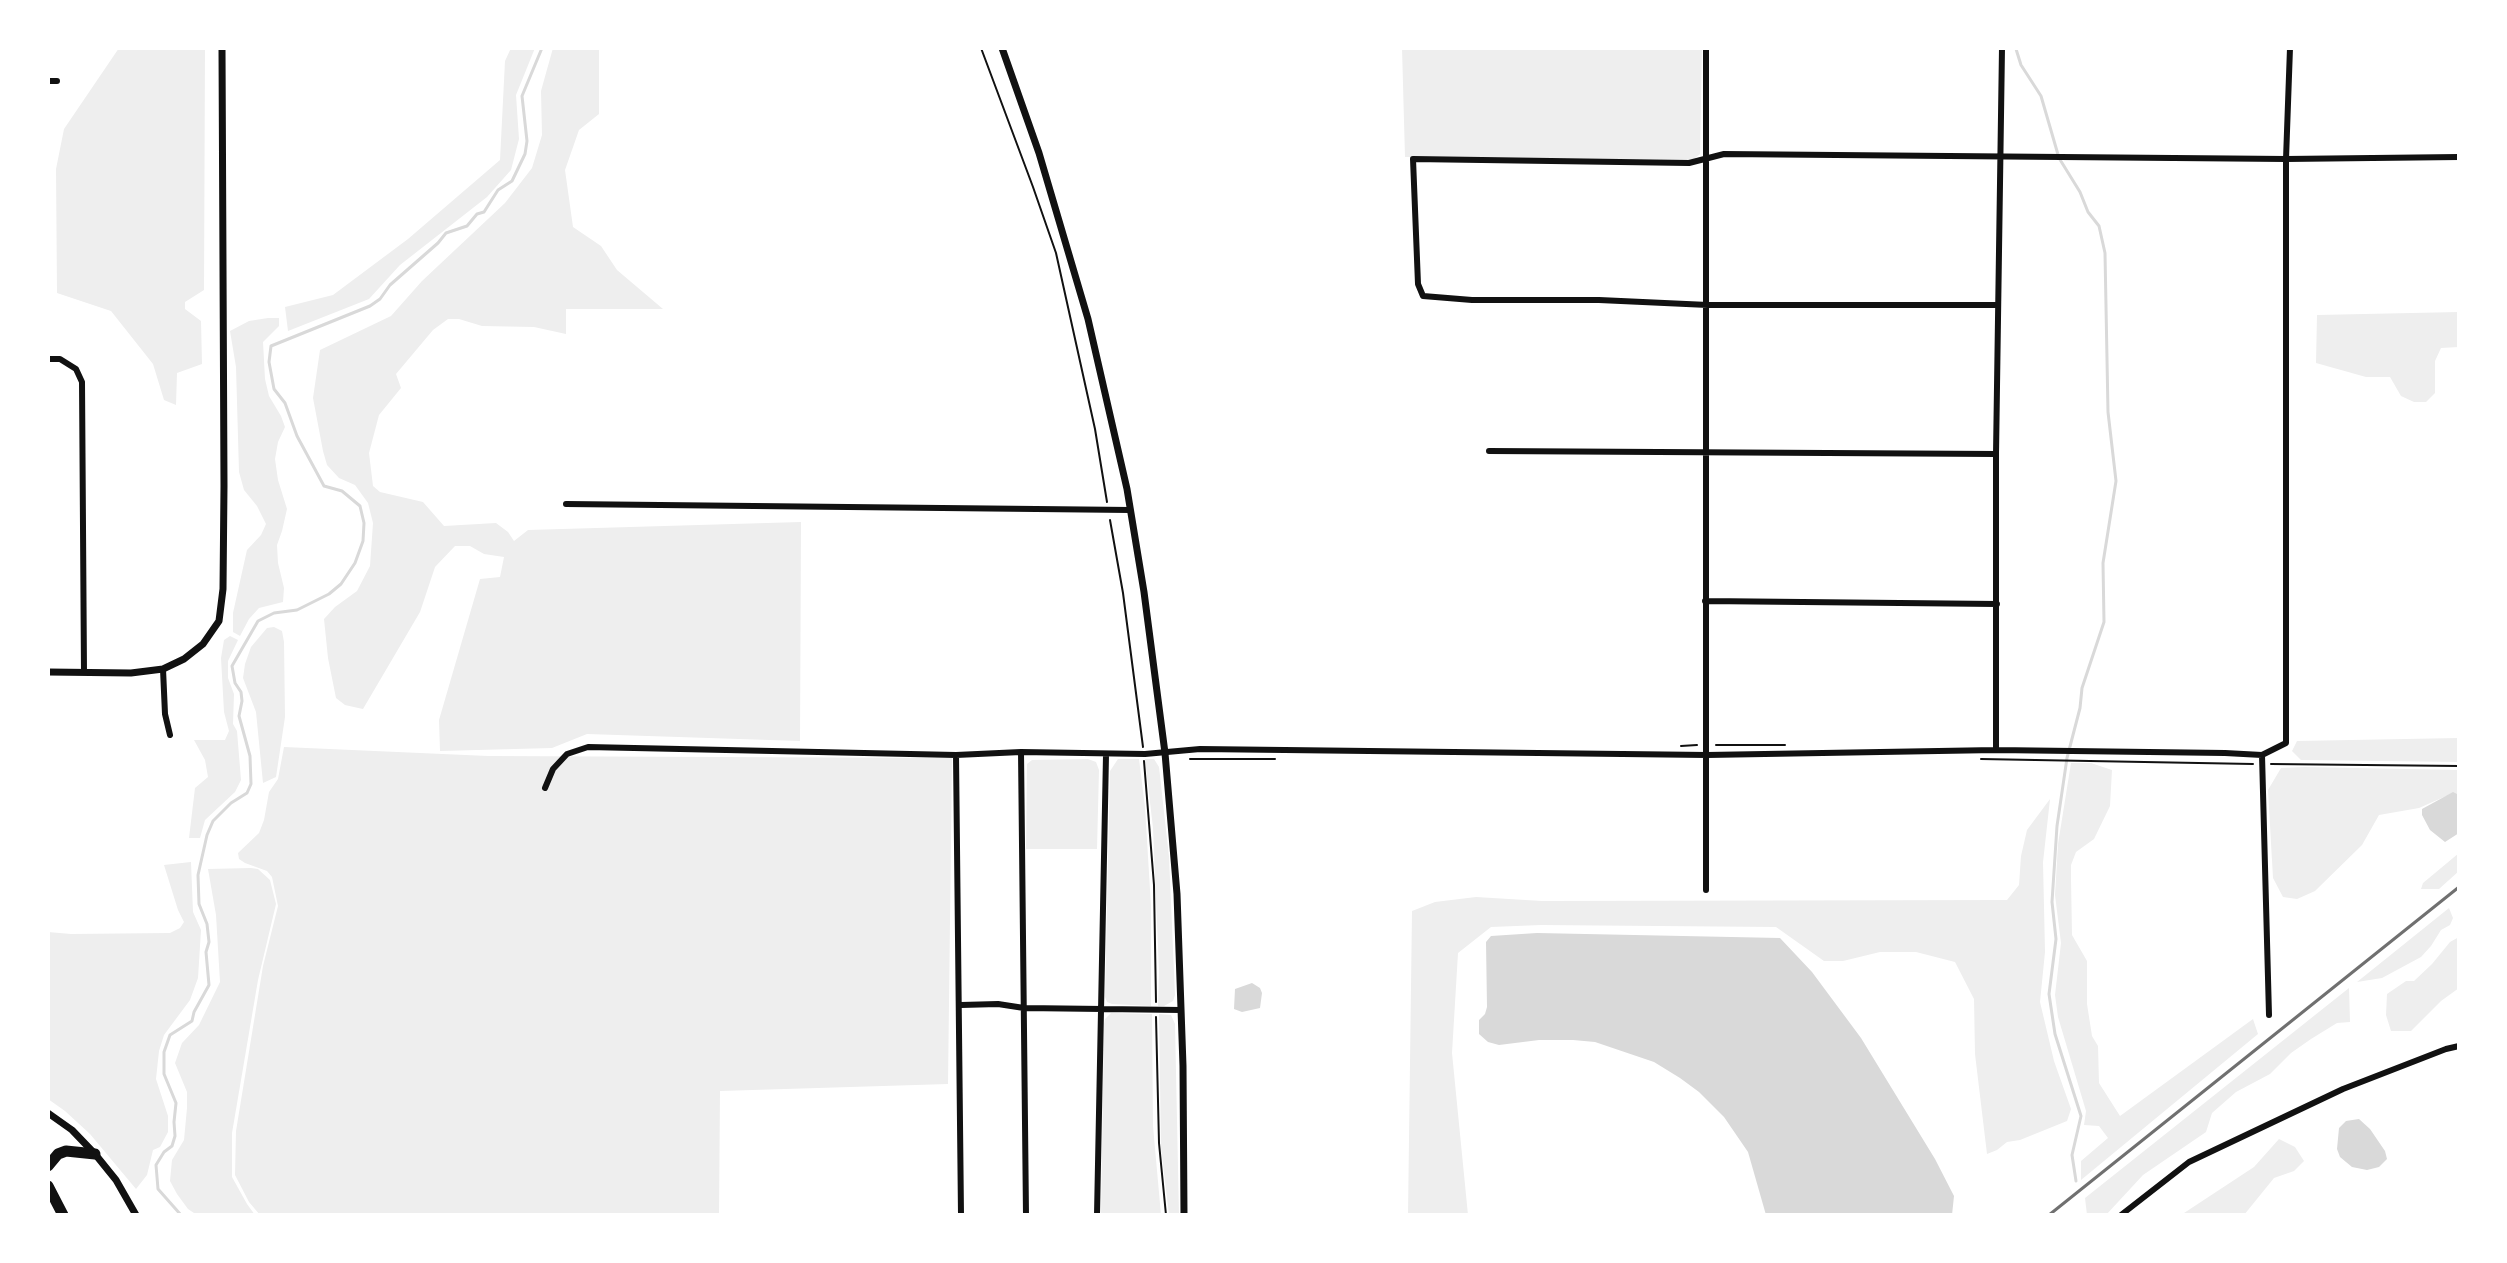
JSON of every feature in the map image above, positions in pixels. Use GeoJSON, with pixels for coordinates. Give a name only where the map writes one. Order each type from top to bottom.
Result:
{"type":"FeatureCollection","features":[{"type":"Feature","properties":{"kind":"highway"},"geometry":{"type":"LineString","coordinates":[[48,1166],[58,1154],[66,1151],[95,1154]]}},
{"type":"Feature","properties":{"kind":"highway"},"geometry":{"type":"LineString","coordinates":[[48,1186],[63,1215]]}},
{"type":"Feature","properties":{"kind":"street"},"geometry":{"type":"LineString","coordinates":[[48,672],[131,673],[163,669],[184,659],[203,644],[219,621],[223,589],[222,48]]}},
{"type":"Feature","properties":{"kind":"street"},"geometry":{"type":"LineString","coordinates":[[1002,48],[1028,119],[1071,257],[1104,386],[1130,510],[1150,634],[1165,753],[1177,894],[1184,1215]]}},
{"type":"Feature","properties":{"kind":"street"},"geometry":{"type":"LineString","coordinates":[[1706,48],[1706,890]]}},
{"type":"Feature","properties":{"kind":"street"},"geometry":{"type":"LineString","coordinates":[[1996,750],[1996,454],[2002,48]]}},
{"type":"Feature","properties":{"kind":"street"},"geometry":{"type":"LineString","coordinates":[[545,788],[553,769],[567,754],[588,747],[956,755],[1021,752],[1106,755],[1200,749],[1707,755],[1996,750],[2262,755],[2286,743],[2286,159],[2290,48]]}},
{"type":"Feature","properties":{"kind":"street"},"geometry":{"type":"LineString","coordinates":[[48,81],[57,81]]}},
{"type":"Feature","properties":{"kind":"street"},"geometry":{"type":"LineString","coordinates":[[1998,305],[1708,305],[1599,300],[1472,300],[1423,296],[1418,284],[1413,159],[1689,163],[1724,154],[2286,159],[2459,157]]}},
{"type":"Feature","properties":{"kind":"street"},"geometry":{"type":"LineString","coordinates":[[48,359],[60,359],[76,369],[82,382],[84,672]]}},
{"type":"Feature","properties":{"kind":"street"},"geometry":{"type":"LineString","coordinates":[[1489,451],[1996,454]]}},
{"type":"Feature","properties":{"kind":"street"},"geometry":{"type":"LineString","coordinates":[[566,504],[1130,510]]}},
{"type":"Feature","properties":{"kind":"street"},"geometry":{"type":"LineString","coordinates":[[1705,601],[1997,604]]}},
{"type":"Feature","properties":{"kind":"street"},"geometry":{"type":"LineString","coordinates":[[163,669],[165,714],[170,735]]}},
{"type":"Feature","properties":{"kind":"street"},"geometry":{"type":"LineString","coordinates":[[1021,752],[1026,1215]]}},
{"type":"Feature","properties":{"kind":"street"},"geometry":{"type":"LineString","coordinates":[[956,755],[961,1215]]}},
{"type":"Feature","properties":{"kind":"street"},"geometry":{"type":"LineString","coordinates":[[1097,1215],[1106,755]]}},
{"type":"Feature","properties":{"kind":"street"},"geometry":{"type":"LineString","coordinates":[[2262,755],[2269,1015]]}},
{"type":"Feature","properties":{"kind":"street"},"geometry":{"type":"LineString","coordinates":[[961,1005],[1181,1010]]}},
{"type":"Feature","properties":{"kind":"street"},"geometry":{"type":"LineString","coordinates":[[2121,1215],[2189,1162],[2343,1089],[2459,1046]]}},
{"type":"Feature","properties":{"kind":"street"},"geometry":{"type":"LineString","coordinates":[[48,1113],[72,1130],[95,1154],[116,1180],[136,1215]]}},
{"type":"Feature","properties":{"kind":"path"},"geometry":{"type":"LineString","coordinates":[[981,48],[1056,253],[1095,429],[1123,593],[1145,754],[1154,885],[1158,1128],[1166,1215]]}},
{"type":"Feature","properties":{"kind":"path"},"geometry":{"type":"LineString","coordinates":[[2060,761],[2073,762]]}},
{"type":"Feature","properties":{"kind":"shaded area"},"geometry":{"type":"Polygon","coordinates":[[[119,48],[205,48],[204,290],[185,302],[185,309],[201,321],[202,364],[177,373],[176,405],[164,400],[153,364],[111,311],[57,293],[56,169],[64,129],[119,48]]]}},
{"type":"Feature","properties":{"kind":"shaded area"},"geometry":{"type":"Polygon","coordinates":[[[511,48],[535,48],[516,95],[519,139],[511,170],[487,197],[400,265],[369,299],[288,331],[285,307],[333,295],[408,239],[500,160],[505,61],[511,48]]]}},
{"type":"Feature","properties":{"kind":"shaded area"},"geometry":{"type":"Polygon","coordinates":[[[553,48],[599,48],[599,114],[579,130],[565,170],[573,227],[601,246],[617,270],[663,309],[566,309],[566,334],[534,327],[482,326],[448,319],[433,330],[396,374],[401,388],[379,415],[369,453],[373,486],[380,492],[423,502],[444,526],[496,523],[514,541],[528,530],[801,522],[800,741],[587,734],[552,748],[440,751],[439,720],[480,579],[500,577],[504,557],[484,554],[470,546],[455,546],[435,567],[420,612],[363,709],[345,705],[336,698],[324,619],[357,591],[370,566],[373,523],[368,503],[355,485],[339,478],[327,465],[313,398],[320,350],[391,316],[422,281],[505,203],[532,168],[542,135],[541,91],[553,48]]]}},
{"type":"Feature","properties":{"kind":"shaded area"},"geometry":{"type":"Polygon","coordinates":[[[1402,48],[1702,48],[1700,154],[1687,160],[1405,157],[1402,48]]]}},
{"type":"Feature","properties":{"kind":"shaded area"},"geometry":{"type":"Polygon","coordinates":[[[2459,312],[2459,347],[2441,348],[2435,361],[2435,393],[2426,402],[2414,402],[2401,396],[2390,377],[2366,377],[2316,363],[2317,315],[2459,312]]]}},
{"type":"Feature","properties":{"kind":"shaded area"},"geometry":{"type":"Polygon","coordinates":[[[279,318],[279,326],[263,342],[265,379],[269,396],[285,427],[275,459],[287,509],[277,545],[284,588],[283,602],[259,608],[240,636],[233,632],[233,613],[247,550],[261,535],[266,524],[244,490],[239,472],[236,367],[230,331],[249,321],[279,318]]]}},
{"type":"Feature","properties":{"kind":"shaded area"},"geometry":{"type":"Polygon","coordinates":[[[267,628],[282,631],[284,642],[285,717],[276,777],[263,783],[256,712],[243,678],[251,647],[267,628]]]}},
{"type":"Feature","properties":{"kind":"shaded area"},"geometry":{"type":"Polygon","coordinates":[[[230,636],[238,640],[228,661],[228,678],[234,694],[233,724],[237,731],[241,780],[235,792],[205,820],[200,838],[189,838],[195,788],[208,777],[205,760],[194,740],[225,740],[229,731],[224,712],[221,658],[224,640],[230,636]]]}},
{"type":"Feature","properties":{"kind":"shaded area"},"geometry":{"type":"Polygon","coordinates":[[[2459,738],[2459,762],[2301,760],[2292,751],[2297,741],[2459,738]]]}},
{"type":"Feature","properties":{"kind":"shaded area"},"geometry":{"type":"Polygon","coordinates":[[[284,747],[488,756],[952,758],[948,1084],[720,1091],[719,1215],[260,1215],[249,1202],[235,1175],[236,1131],[263,966],[278,906],[272,877],[267,871],[239,859],[238,853],[259,833],[269,792],[278,779],[284,747]]]}},
{"type":"Feature","properties":{"kind":"shaded area"},"geometry":{"type":"Polygon","coordinates":[[[1088,759],[1096,762],[1099,770],[1097,849],[1026,849],[1027,764],[1032,760],[1088,759]]]}},
{"type":"Feature","properties":{"kind":"shaded area"},"geometry":{"type":"Polygon","coordinates":[[[1118,759],[1139,759],[1151,906],[1151,1006],[1112,1004],[1105,997],[1110,771],[1118,759]]]}},
{"type":"Feature","properties":{"kind":"shaded area"},"geometry":{"type":"Polygon","coordinates":[[[1145,759],[1154,759],[1159,767],[1169,857],[1175,995],[1173,1001],[1164,1006],[1158,1006],[1153,828],[1145,759]]]}},
{"type":"Feature","properties":{"kind":"shaded area"},"geometry":{"type":"Polygon","coordinates":[[[2071,763],[2091,763],[2112,770],[2110,806],[2094,839],[2076,852],[2071,865],[2072,935],[2087,961],[2087,1004],[2092,1036],[2098,1046],[2099,1083],[2120,1116],[2253,1019],[2258,1034],[2081,1180],[2081,1161],[2108,1138],[2099,1126],[2084,1125],[2086,1111],[2058,1017],[2055,995],[2061,943],[2055,895],[2058,844],[2071,763]]]}},
{"type":"Feature","properties":{"kind":"shaded area"},"geometry":{"type":"Polygon","coordinates":[[[2281,768],[2459,770],[2459,795],[2453,793],[2419,808],[2379,815],[2362,845],[2315,891],[2297,899],[2283,897],[2273,878],[2268,790],[2281,768]]]}},
{"type":"Feature","properties":{"kind":"shaded area"},"geometry":{"type":"Polygon","coordinates":[[[2453,792],[2459,795],[2459,833],[2445,842],[2430,830],[2422,809],[2453,792]]]}},
{"type":"Feature","properties":{"kind":"shaded area"},"geometry":{"type":"Polygon","coordinates":[[[2050,799],[2043,862],[2045,952],[2040,1002],[2054,1061],[2071,1109],[2067,1121],[2020,1140],[2007,1142],[1987,1154],[1975,1054],[1974,999],[1955,962],[1916,952],[1880,952],[1843,961],[1824,961],[1776,927],[1491,927],[1458,953],[1452,1053],[1468,1215],[1408,1215],[1412,911],[1435,902],[1476,897],[1542,901],[2007,900],[2019,885],[2027,830],[2050,799]]]}},
{"type":"Feature","properties":{"kind":"shaded area"},"geometry":{"type":"Polygon","coordinates":[[[2459,853],[2459,871],[2439,889],[2421,889],[2423,883],[2459,853]]]}},
{"type":"Feature","properties":{"kind":"shaded area"},"geometry":{"type":"Polygon","coordinates":[[[191,862],[193,912],[201,930],[198,978],[190,1000],[164,1035],[159,1051],[156,1079],[168,1116],[168,1132],[160,1147],[153,1150],[147,1175],[136,1189],[90,1134],[48,1099],[48,932],[170,933],[184,922],[164,865],[191,862]]]}},
{"type":"Feature","properties":{"kind":"shaded area"},"geometry":{"type":"Polygon","coordinates":[[[208,869],[258,869],[270,880],[276,904],[258,980],[232,1133],[232,1177],[255,1215],[197,1215],[188,1209],[170,1181],[172,1160],[184,1140],[187,1108],[187,1092],[175,1063],[182,1043],[199,1025],[220,982],[216,915],[208,869]]]}},
{"type":"Feature","properties":{"kind":"shaded area"},"geometry":{"type":"Polygon","coordinates":[[[2449,908],[2453,918],[2450,925],[2441,930],[2421,957],[2382,978],[2357,982],[2449,908]]]}},
{"type":"Feature","properties":{"kind":"shaded area"},"geometry":{"type":"Polygon","coordinates":[[[1537,933],[1780,938],[1812,972],[1861,1038],[1935,1159],[1954,1196],[1952,1215],[1766,1215],[1748,1152],[1724,1117],[1680,1078],[1654,1062],[1595,1042],[1539,1040],[1499,1045],[1488,1042],[1479,1034],[1479,1020],[1487,1007],[1486,942],[1491,936],[1537,933]]]}},
{"type":"Feature","properties":{"kind":"shaded area"},"geometry":{"type":"Polygon","coordinates":[[[2459,937],[2459,988],[2411,1031],[2391,1031],[2386,1015],[2387,994],[2406,981],[2414,981],[2450,942],[2459,937]]]}},
{"type":"Feature","properties":{"kind":"shaded area"},"geometry":{"type":"Polygon","coordinates":[[[1252,983],[1262,993],[1260,1008],[1242,1012],[1234,1009],[1235,989],[1252,983]]]}},
{"type":"Feature","properties":{"kind":"shaded area"},"geometry":{"type":"Polygon","coordinates":[[[2349,988],[2350,1022],[2337,1023],[2291,1053],[2270,1074],[2236,1092],[2212,1113],[2206,1132],[2143,1175],[2106,1215],[2087,1215],[2085,1198],[2349,988]]]}},
{"type":"Feature","properties":{"kind":"shaded area"},"geometry":{"type":"Polygon","coordinates":[[[1111,1013],[1152,1014],[1153,1126],[1161,1215],[1101,1215],[1104,1024],[1111,1013]]]}},
{"type":"Feature","properties":{"kind":"shaded area"},"geometry":{"type":"Polygon","coordinates":[[[1159,1014],[1171,1015],[1175,1024],[1179,1215],[1169,1215],[1161,1148],[1159,1014]]]}},
{"type":"Feature","properties":{"kind":"shaded area"},"geometry":{"type":"Polygon","coordinates":[[[2359,1119],[2385,1151],[2387,1159],[2379,1167],[2367,1170],[2352,1167],[2340,1157],[2337,1149],[2339,1128],[2346,1121],[2359,1119]]]}},
{"type":"Feature","properties":{"kind":"shaded area"},"geometry":{"type":"Polygon","coordinates":[[[2279,1139],[2295,1147],[2304,1161],[2294,1171],[2274,1178],[2244,1215],[2181,1215],[2254,1167],[2279,1139]]]}},
{"type":"Feature","properties":{"kind":"waterway"},"geometry":{"type":"LineString","coordinates":[[181,1215],[158,1189],[156,1165],[172,1146],[175,1136],[176,1103],[164,1074],[164,1052],[170,1035],[192,1021],[209,985],[206,952],[209,942],[207,924],[199,904],[198,875],[207,835],[213,821],[231,803],[247,793],[251,784],[250,756],[239,716],[241,692],[235,683],[232,666],[258,621],[274,613],[297,610],[329,594],[341,584],[355,563],[363,541],[364,523],[360,506],[342,491],[324,486],[297,436],[285,403],[274,389],[269,362],[271,346],[370,306],[446,233],[467,226],[477,214],[484,212],[498,190],[512,181],[525,154],[527,141],[522,96],[542,48]]}},
{"type":"Feature","properties":{"kind":"waterway"},"geometry":{"type":"LineString","coordinates":[[2016,49],[2021,65],[2041,96],[2059,158],[2099,226],[2105,253],[2108,412],[2116,481],[2103,563],[2104,622],[2082,688],[2057,826],[2052,902],[2056,939],[2049,994],[2055,1034],[2081,1116],[2072,1155],[2076,1181]]}},
{"type":"Feature","properties":{"kind":"railway"},"geometry":{"type":"LineString","coordinates":[[2049,1215],[2459,887]]}}]}
